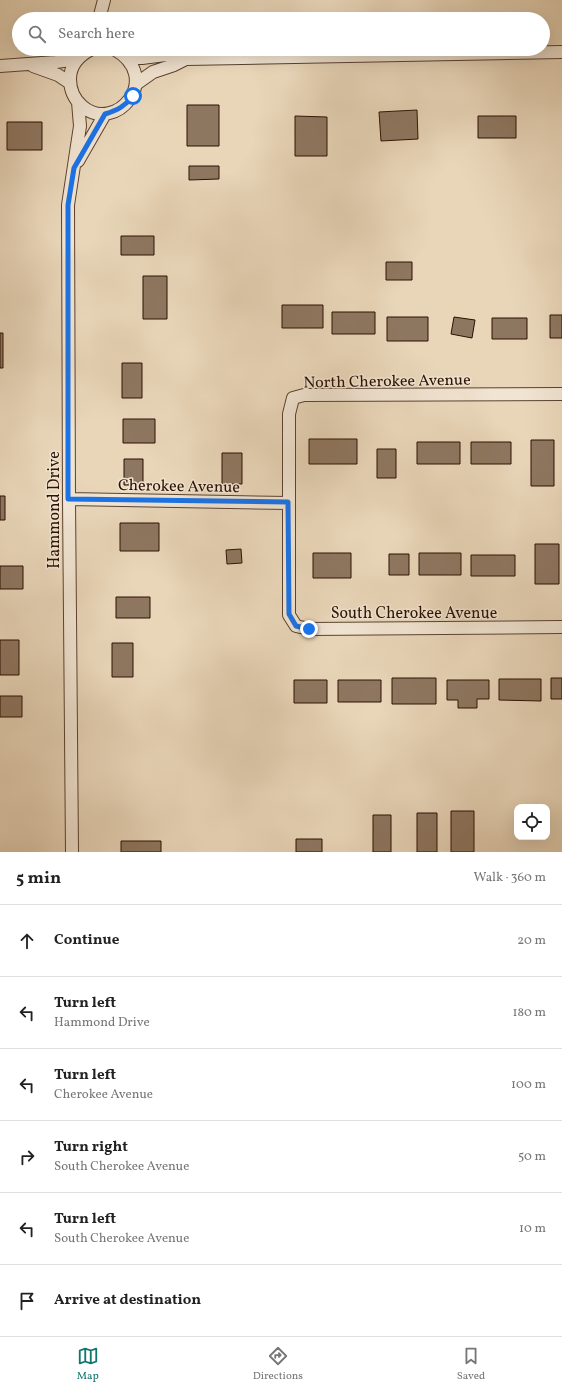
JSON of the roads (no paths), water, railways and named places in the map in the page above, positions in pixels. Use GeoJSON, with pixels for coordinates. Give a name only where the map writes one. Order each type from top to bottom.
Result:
{"type":"FeatureCollection","features":[{"type":"Feature","properties":{"kind":"street"},"geometry":{"type":"LineString","coordinates":[[102,12],[106,0]]}},
{"type":"Feature","properties":{"kind":"street"},"geometry":{"type":"LineString","coordinates":[[106,0],[108,12]]}},
{"type":"Feature","properties":{"kind":"street"},"geometry":{"type":"LineString","coordinates":[[550,52],[562,52]]}},
{"type":"Feature","properties":{"kind":"street"},"geometry":{"type":"LineString","coordinates":[[0,66],[28,64],[66,56]]}},
{"type":"Feature","properties":{"kind":"street"},"geometry":{"type":"LineString","coordinates":[[70,83],[70,76],[73,66],[82,56]]}},
{"type":"Feature","properties":{"kind":"street"},"geometry":{"type":"LineString","coordinates":[[78,102],[85,108],[94,112],[105,114],[116,111],[126,105],[133,96],[136,84],[136,73],[131,63],[124,56]]}},
{"type":"Feature","properties":{"kind":"street"},"geometry":{"type":"LineString","coordinates":[[135,56],[142,58],[158,56]]}},
{"type":"Feature","properties":{"kind":"street"},"geometry":{"type":"LineString","coordinates":[[178,56],[186,59],[347,56]]}},
{"type":"Feature","properties":{"kind":"street"},"geometry":{"type":"LineString","coordinates":[[136,84],[153,72],[186,59]]}},
{"type":"Feature","properties":{"kind":"street"},"geometry":{"type":"LineString","coordinates":[[28,64],[58,75],[70,83]]}},
{"type":"Feature","properties":{"kind":"street","name":"Hammond Drive"},"geometry":{"type":"LineString","coordinates":[[70,83],[72,94],[78,102],[80,126],[68,205],[68,499],[72,852]]}},
{"type":"Feature","properties":{"kind":"street","name":"Hammond Drive"},"geometry":{"type":"LineString","coordinates":[[74,168],[105,114]]}},
{"type":"Feature","properties":{"kind":"street","name":"North Cherokee Avenue"},"geometry":{"type":"LineString","coordinates":[[288,502],[289,414],[293,398],[304,394],[562,394]]}},
{"type":"Feature","properties":{"kind":"street","name":"Cherokee Avenue"},"geometry":{"type":"LineString","coordinates":[[68,499],[288,502]]}},
{"type":"Feature","properties":{"kind":"street","name":"South Cherokee Avenue"},"geometry":{"type":"LineString","coordinates":[[288,502],[289,614],[296,626],[309,629],[562,627]]}}]}
